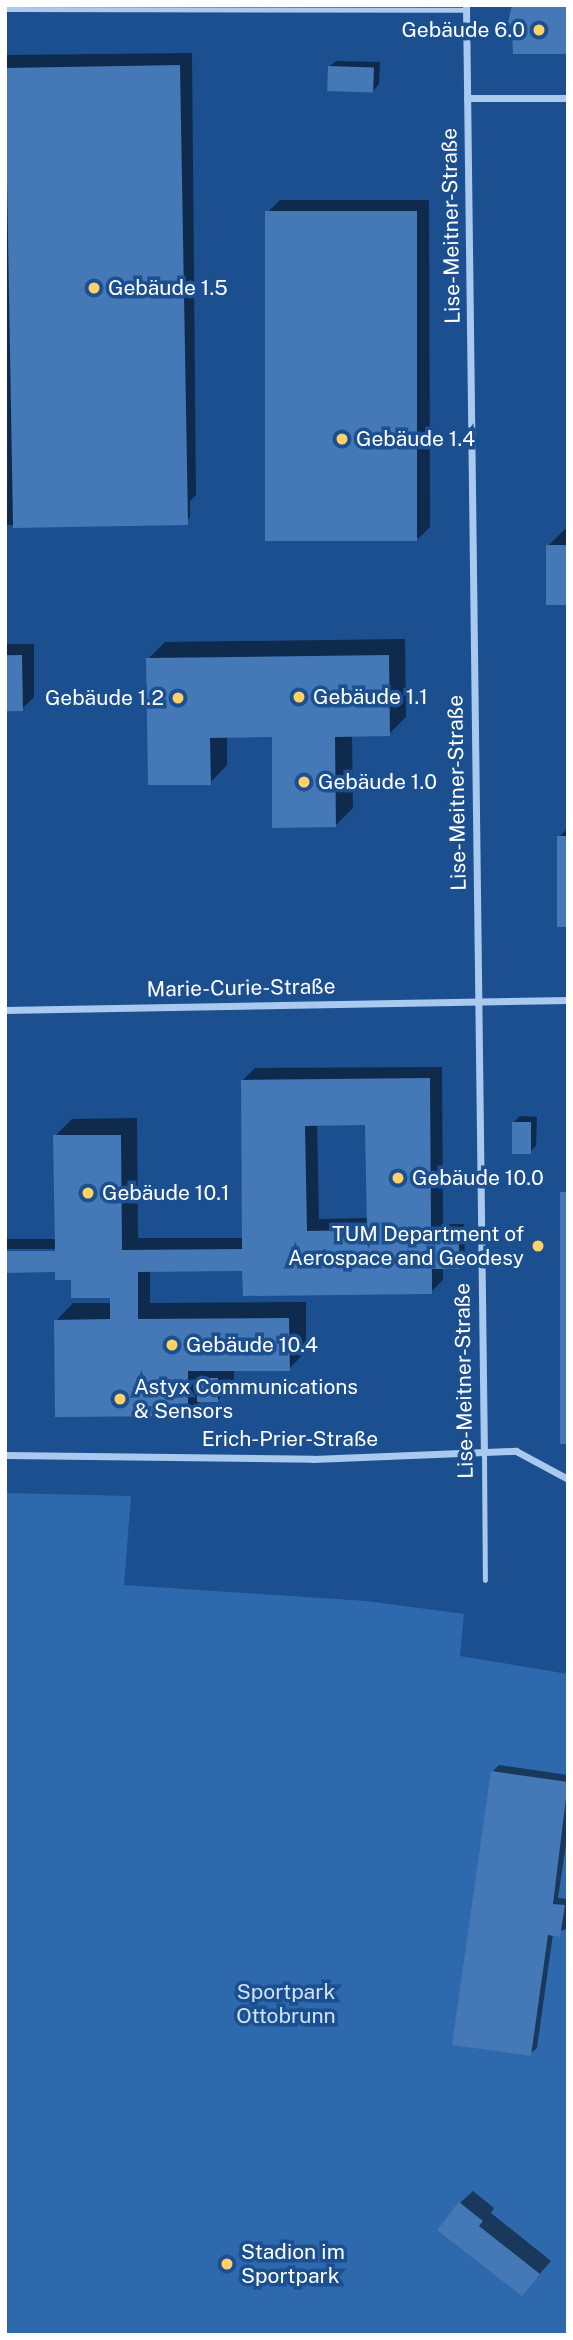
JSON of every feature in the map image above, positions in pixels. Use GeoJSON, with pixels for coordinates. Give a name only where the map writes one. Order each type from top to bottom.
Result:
{"type":"FeatureCollection","features":[{"type":"Feature","properties":{"kind":"street","name":"Lise-Meitner-Straße"},"geometry":{"type":"LineString","coordinates":[[466,8],[484,1452]]}},
{"type":"Feature","properties":{"kind":"street"},"geometry":{"type":"LineString","coordinates":[[467,98],[568,98]]}},
{"type":"Feature","properties":{"kind":"street","name":"Marie-Curie-Straße"},"geometry":{"type":"LineString","coordinates":[[5,1010],[568,1000]]}},
{"type":"Feature","properties":{"kind":"street","name":"Erich-Prier-Straße"},"geometry":{"type":"LineString","coordinates":[[5,1455],[313,1459],[516,1451],[568,1479]]}},
{"type":"Feature","properties":{"kind":"lane"},"geometry":{"type":"LineString","coordinates":[[5,9],[466,8]]}},
{"type":"Feature","properties":{"kind":"lane","name":"Lise-Meitner-Straße"},"geometry":{"type":"LineString","coordinates":[[484,1452],[485,1580]]}},
{"type":"Feature","properties":{"kind":"green space","name":"Sportpark Ottobrunn"},"geometry":{"type":"Polygon","coordinates":[[[5,1493],[131,1496],[124,1585],[366,1601],[464,1614],[460,1656],[568,1674],[568,2335],[5,2335],[5,1493]]]}},
{"type":"Feature","properties":{"kind":"building","name":"Gebäude 6.0"},"geometry":{"type":"Polygon","coordinates":[[[512,5],[568,5],[568,54],[513,54],[512,33],[507,27],[512,5]]]}},
{"type":"Feature","properties":{"kind":"building","name":"Gebäude 1.5"},"geometry":{"type":"Polygon","coordinates":[[[180,65],[188,525],[13,528],[5,68],[180,65]]]}},
{"type":"Feature","properties":{"kind":"building"},"geometry":{"type":"Polygon","coordinates":[[[328,66],[374,68],[373,93],[327,91],[328,66]]]}},
{"type":"Feature","properties":{"kind":"building","name":"Gebäude 1.4"},"geometry":{"type":"Polygon","coordinates":[[[265,211],[417,211],[417,541],[265,541],[265,211]]]}},
{"type":"Feature","properties":{"kind":"building"},"geometry":{"type":"Polygon","coordinates":[[[546,545],[568,545],[568,605],[546,605],[546,545]]]}},
{"type":"Feature","properties":{"kind":"building"},"geometry":{"type":"Polygon","coordinates":[[[5,655],[22,655],[23,711],[6,711],[5,655]]]}},
{"type":"Feature","properties":{"kind":"building"},"geometry":{"type":"Polygon","coordinates":[[[389,655],[390,736],[335,737],[336,827],[272,828],[272,737],[210,738],[211,785],[148,785],[146,658],[389,655]]]}},
{"type":"Feature","properties":{"kind":"building"},"geometry":{"type":"Polygon","coordinates":[[[557,836],[568,836],[568,927],[557,927],[557,836]]]}},
{"type":"Feature","properties":{"kind":"building"},"geometry":{"type":"Polygon","coordinates":[[[430,1078],[431,1230],[459,1230],[459,1269],[432,1269],[432,1294],[243,1296],[242,1271],[138,1272],[138,1319],[289,1318],[290,1371],[188,1371],[188,1416],[55,1417],[54,1320],[110,1319],[110,1298],[71,1298],[71,1280],[55,1280],[55,1272],[5,1273],[5,1251],[55,1251],[53,1135],[121,1135],[122,1250],[242,1249],[241,1080],[430,1078]],[[365,1125],[305,1126],[307,1231],[367,1230],[365,1125]]]}},
{"type":"Feature","properties":{"kind":"building"},"geometry":{"type":"Polygon","coordinates":[[[512,1122],[531,1122],[531,1154],[512,1154],[512,1122]]]}},
{"type":"Feature","properties":{"kind":"building"},"geometry":{"type":"Polygon","coordinates":[[[560,1192],[568,1192],[568,1444],[560,1444],[560,1192]]]}},
{"type":"Feature","properties":{"kind":"building"},"geometry":{"type":"Polygon","coordinates":[[[197,1378],[218,1378],[218,1402],[197,1402],[197,1378]]]}},
{"type":"Feature","properties":{"kind":"building"},"geometry":{"type":"Polygon","coordinates":[[[491,1771],[568,1782],[553,1904],[565,1905],[560,1937],[548,1935],[531,2056],[452,2045],[491,1771]]]}},
{"type":"Feature","properties":{"kind":"building"},"geometry":{"type":"Polygon","coordinates":[[[459,2202],[483,2221],[479,2226],[540,2274],[522,2296],[437,2230],[459,2202]]]}},
{"type":"Feature","properties":{"kind":"place","name":"Gebäude 6.0"},"geometry":{"type":"Point","coordinates":[539,30]}},
{"type":"Feature","properties":{"kind":"place","name":"Gebäude 1.5"},"geometry":{"type":"Point","coordinates":[94,288]}},
{"type":"Feature","properties":{"kind":"place","name":"Gebäude 1.4"},"geometry":{"type":"Point","coordinates":[342,439]}},
{"type":"Feature","properties":{"kind":"place","name":"Gebäude 1.1"},"geometry":{"type":"Point","coordinates":[299,697]}},
{"type":"Feature","properties":{"kind":"place","name":"Gebäude 1.2"},"geometry":{"type":"Point","coordinates":[178,698]}},
{"type":"Feature","properties":{"kind":"place","name":"Gebäude 1.0"},"geometry":{"type":"Point","coordinates":[304,782]}},
{"type":"Feature","properties":{"kind":"place","name":"Gebäude 10.0"},"geometry":{"type":"Point","coordinates":[398,1178]}},
{"type":"Feature","properties":{"kind":"place","name":"Gebäude 10.1"},"geometry":{"type":"Point","coordinates":[88,1193]}},
{"type":"Feature","properties":{"kind":"place","name":"TUM Department of Aerospace and Geodesy"},"geometry":{"type":"Point","coordinates":[538,1246]}},
{"type":"Feature","properties":{"kind":"place","name":"Gebäude 10.4"},"geometry":{"type":"Point","coordinates":[172,1345]}},
{"type":"Feature","properties":{"kind":"place","name":"Astyx Communications & Sensors"},"geometry":{"type":"Point","coordinates":[120,1399]}},
{"type":"Feature","properties":{"kind":"place","name":"Stadion im Sportpark"},"geometry":{"type":"Point","coordinates":[227,2264]}}]}
